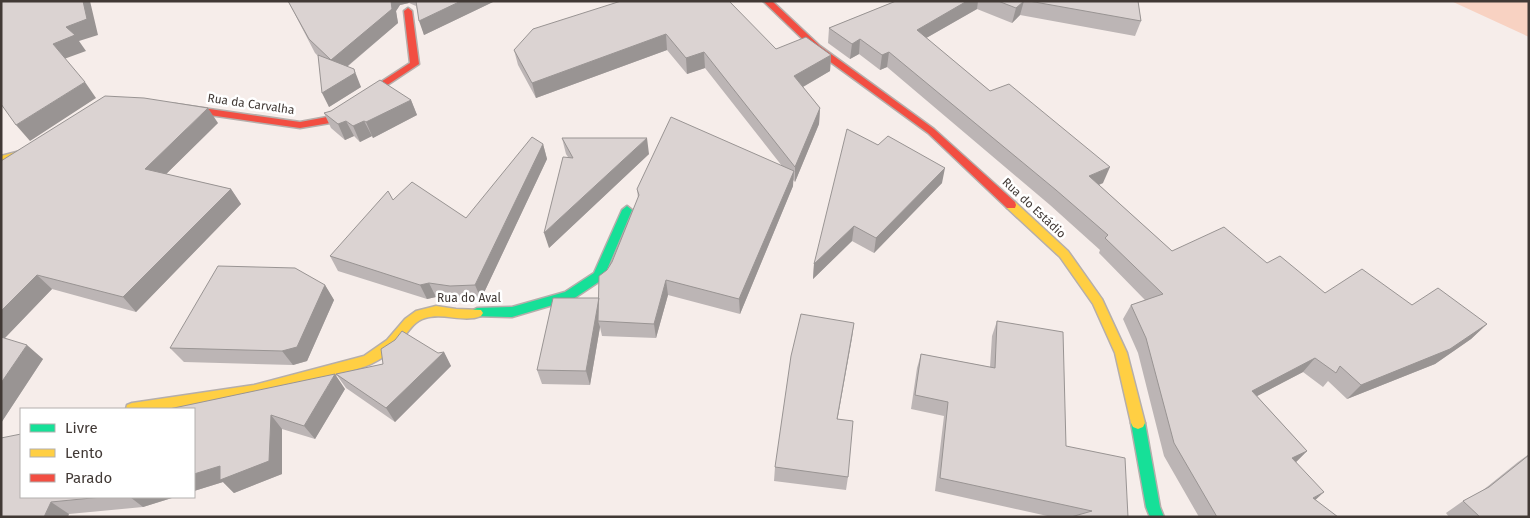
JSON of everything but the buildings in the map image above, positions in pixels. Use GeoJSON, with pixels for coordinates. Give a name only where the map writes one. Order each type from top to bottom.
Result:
{"type":"FeatureCollection","features":[{"type":"Feature","properties":{"kind":"street","name":"Rua do Estádio"},"geometry":{"type":"LineString","coordinates":[[767,1],[817,48],[931,131],[1064,254],[1098,302],[1121,353],[1144,445],[1152,508],[1157,517]]}},
{"type":"Feature","properties":{"kind":"street","name":"Rua da Carvalha"},"geometry":{"type":"LineString","coordinates":[[164,105],[300,125],[330,120],[415,64],[408,11]]}},
{"type":"Feature","properties":{"kind":"street"},"geometry":{"type":"LineString","coordinates":[[1,159],[35,151],[51,140]]}},
{"type":"Feature","properties":{"kind":"street","name":"Rua do Aval"},"geometry":{"type":"LineString","coordinates":[[138,408],[254,390],[367,360],[391,344],[409,322],[420,314],[436,312],[456,314],[512,312],[569,296],[599,276],[627,210]]}},
{"type":"Feature","properties":{"kind":"shaded area"},"geometry":{"type":"Polygon","coordinates":[[[1451,1],[1529,1],[1529,37],[1451,1]]]}},
{"type":"Feature","properties":{"kind":"traffic: fast"},"geometry":{"type":"LineString","coordinates":[[477,313],[512,312],[569,296],[599,276],[627,210]]}},
{"type":"Feature","properties":{"kind":"traffic: fast"},"geometry":{"type":"LineString","coordinates":[[1138,423],[1153,507],[1157,517]]}},
{"type":"Feature","properties":{"kind":"traffic: slow"},"geometry":{"type":"LineString","coordinates":[[1,159],[35,151],[42,146]]}},
{"type":"Feature","properties":{"kind":"traffic: slow"},"geometry":{"type":"LineString","coordinates":[[1011,205],[1064,254],[1098,302],[1121,353],[1138,423]]}},
{"type":"Feature","properties":{"kind":"traffic: slow"},"geometry":{"type":"LineString","coordinates":[[138,408],[254,390],[367,360],[391,344],[409,322],[420,314],[436,311],[456,314],[477,313]]}},
{"type":"Feature","properties":{"kind":"traffic: jam"},"geometry":{"type":"LineString","coordinates":[[767,1],[817,48],[931,131],[1011,205]]}},
{"type":"Feature","properties":{"kind":"traffic: jam"},"geometry":{"type":"LineString","coordinates":[[175,107],[300,125],[330,120],[415,64],[408,11]]}}]}
